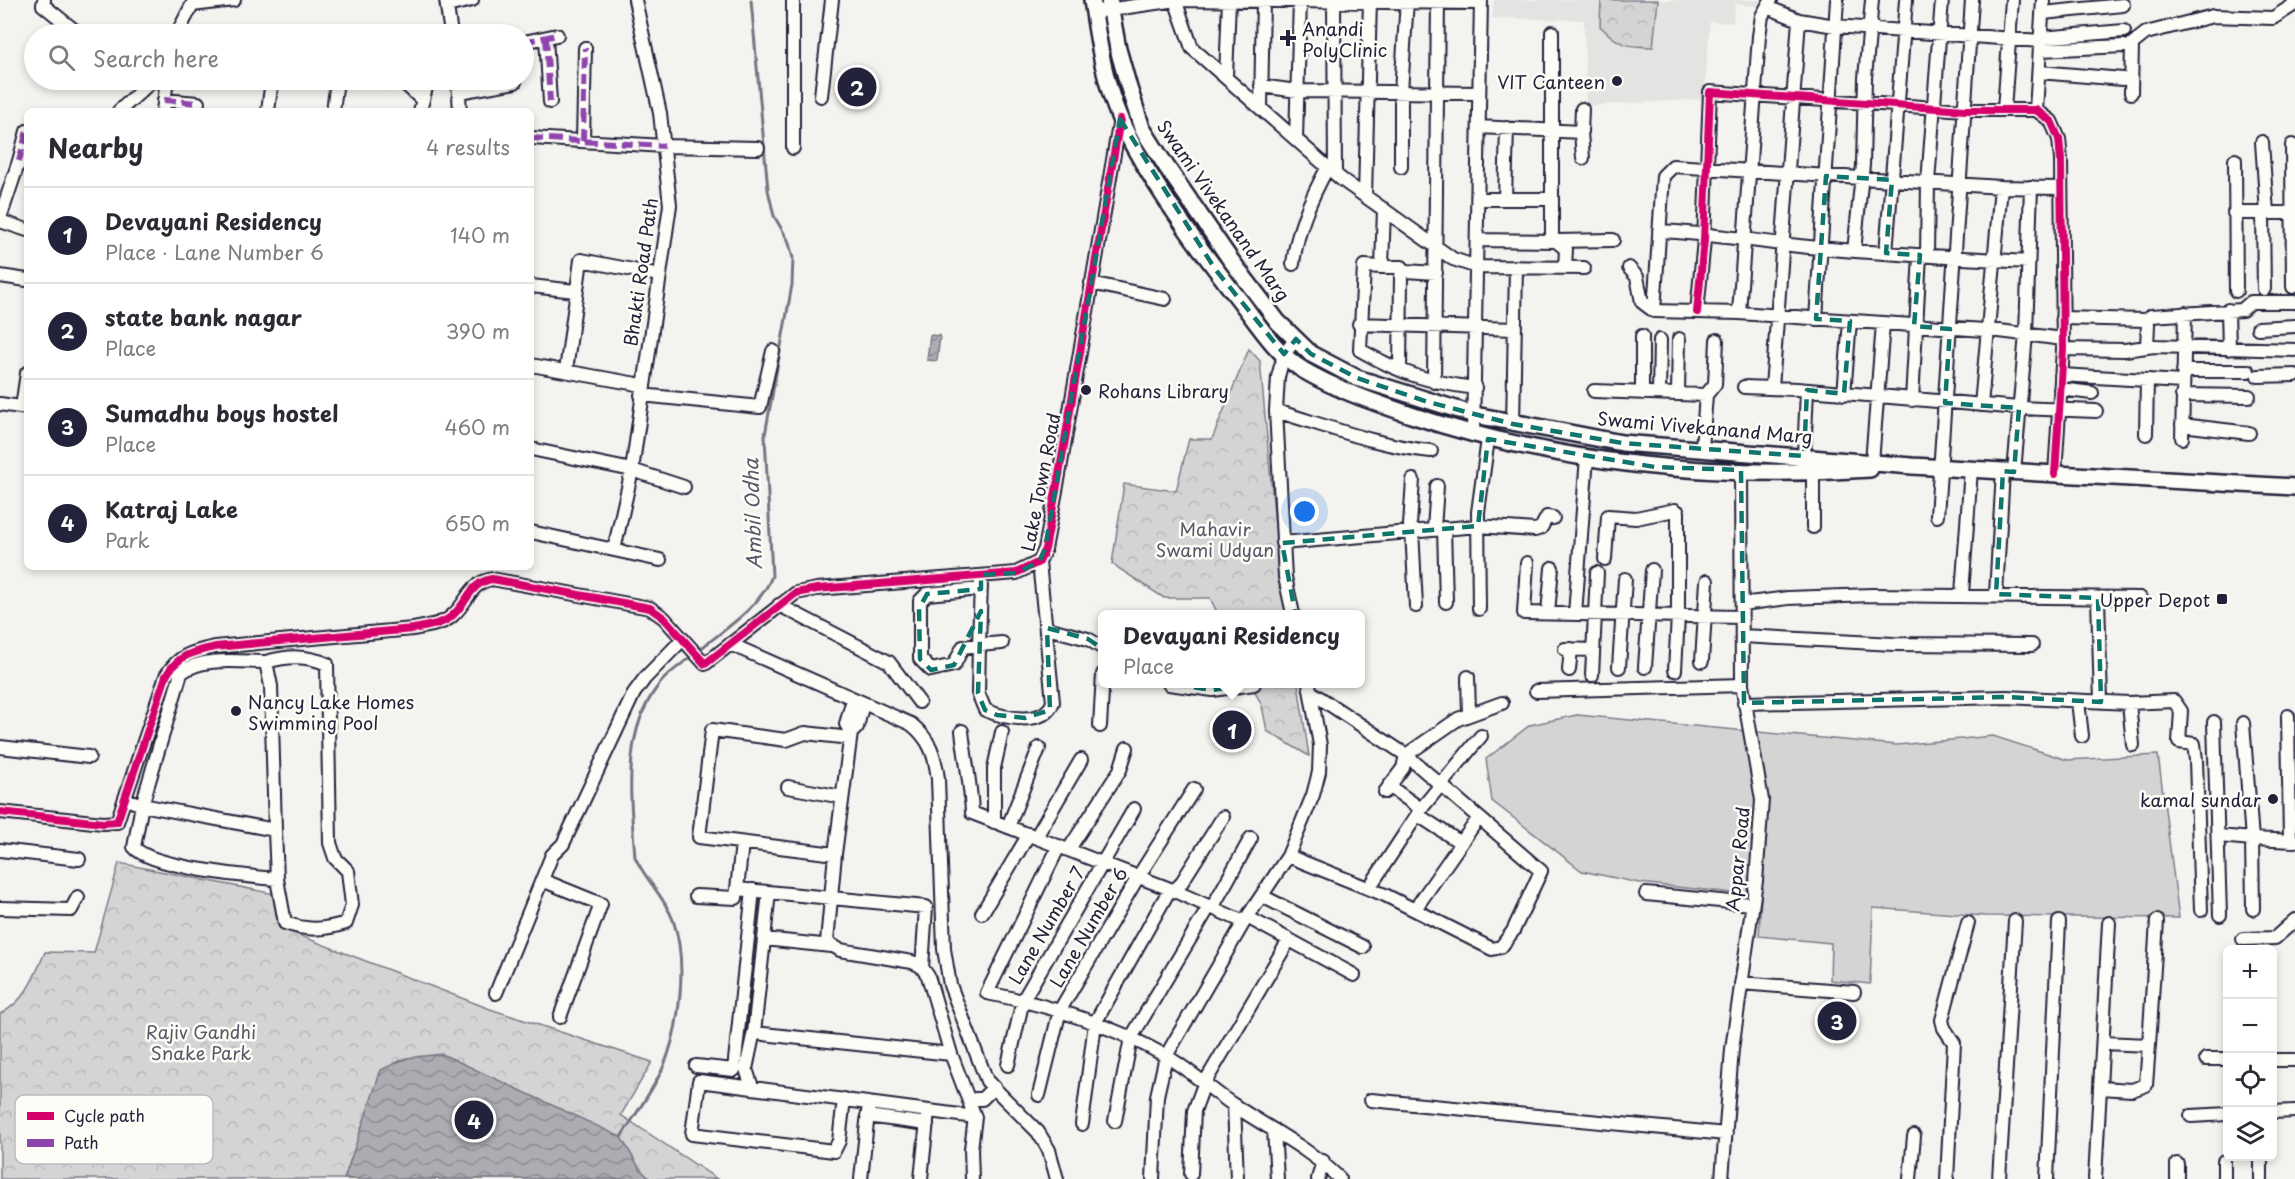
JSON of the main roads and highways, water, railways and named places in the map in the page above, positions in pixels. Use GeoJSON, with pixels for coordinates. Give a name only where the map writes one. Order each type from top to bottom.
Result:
{"type":"FeatureCollection","features":[{"type":"Feature","properties":{"kind":"main road","name":"Swami Vivekanand Marg"},"geometry":{"type":"LineString","coordinates":[[1110,5],[1118,49],[1142,128],[1230,259],[1278,321],[1311,354],[1357,378],[1475,415],[1622,443],[1941,468],[2295,487]]}},
{"type":"Feature","properties":{"kind":"main road","name":"Swami Vivekanand Marg"},"geometry":{"type":"LineString","coordinates":[[1093,6],[1101,52],[1120,119],[1152,175],[1215,269],[1284,354],[1301,369],[1350,394],[1481,437],[1543,452],[1655,467],[1813,473],[1912,466]]}},
{"type":"Feature","properties":{"kind":"water"},"geometry":{"type":"Polygon","coordinates":[[[930,335],[940,336],[937,361],[927,360],[930,335]]]}},
{"type":"Feature","properties":{"kind":"water"},"geometry":{"type":"Polygon","coordinates":[[[442,1054],[621,1137],[640,1169],[650,1179],[344,1179],[381,1070],[406,1058],[442,1054]]]}},
{"type":"Feature","properties":{"kind":"waterway","name":"Ambil Odha"},"geometry":{"type":"LineString","coordinates":[[698,651],[750,608],[766,588],[772,576],[765,435],[792,285],[793,258],[788,240],[774,216],[768,190],[751,0]]}},
{"type":"Feature","properties":{"kind":"waterway","name":"Ambil Odha"},"geometry":{"type":"LineString","coordinates":[[621,1137],[653,1087],[668,1054],[677,1016],[681,975],[678,937],[673,920],[665,903],[635,857],[631,791],[633,746],[646,705],[658,686],[693,655]]}},
{"type":"Feature","properties":{"kind":"place","name":"Anandi PolyClinic"},"geometry":{"type":"Point","coordinates":[1288,38]}},
{"type":"Feature","properties":{"kind":"place","name":"VIT Canteen"},"geometry":{"type":"Point","coordinates":[1617,81]}},
{"type":"Feature","properties":{"kind":"place","name":"state bank nagar"},"geometry":{"type":"Point","coordinates":[857,87]}},
{"type":"Feature","properties":{"kind":"place","name":"Rohans Library"},"geometry":{"type":"Point","coordinates":[1086,390]}},
{"type":"Feature","properties":{"kind":"place","name":"Upper Depot"},"geometry":{"type":"Point","coordinates":[2222,599]}},
{"type":"Feature","properties":{"kind":"place","name":"Nancy Lake Homes Swimming Pool"},"geometry":{"type":"Point","coordinates":[236,711]}},
{"type":"Feature","properties":{"kind":"place","name":"Devayani Residency"},"geometry":{"type":"Point","coordinates":[1232,730]}},
{"type":"Feature","properties":{"kind":"place","name":"kamal sundar"},"geometry":{"type":"Point","coordinates":[2273,799]}},
{"type":"Feature","properties":{"kind":"place","name":"Sumadhu boys hostel"},"geometry":{"type":"Point","coordinates":[1837,1021]}},
{"type":"Feature","properties":{"kind":"place","name":"Katraj Lake"},"geometry":{"type":"Point","coordinates":[474,1120]}},
{"type":"Feature","properties":{"kind":"park label","name":"Mahavir Swami Udyan"},"geometry":{"type":"Point","coordinates":[1215,538]}},
{"type":"Feature","properties":{"kind":"park label","name":"Rajiv Gandhi Snake Park"},"geometry":{"type":"Point","coordinates":[201,1041]}}]}
